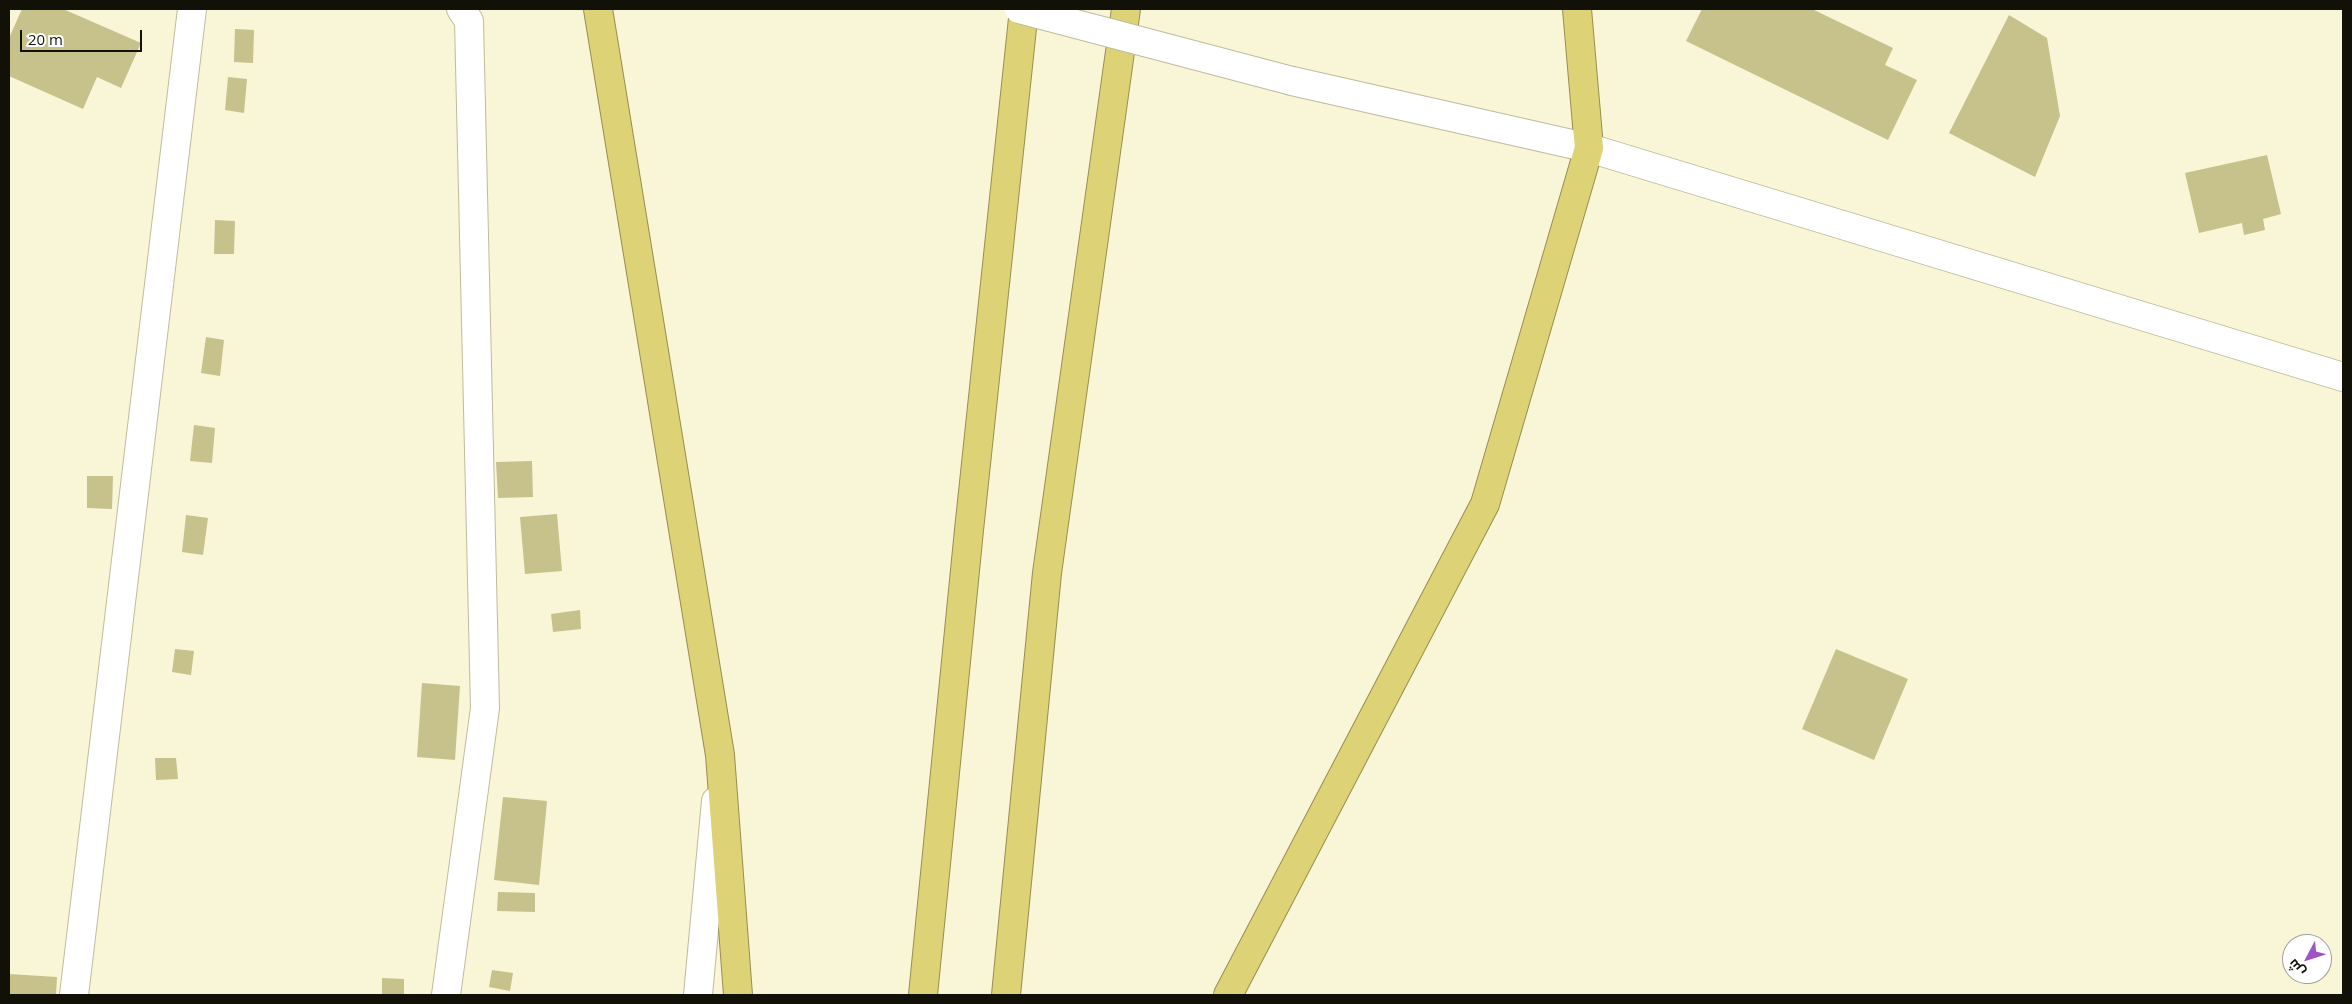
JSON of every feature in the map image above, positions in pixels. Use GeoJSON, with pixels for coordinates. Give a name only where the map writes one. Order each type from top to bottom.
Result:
{"type":"FeatureCollection","features":[{"type":"Feature","properties":{"kind":"highway"},"geometry":{"type":"LineString","coordinates":[[598,9],[720,754],[738,995]]}},
{"type":"Feature","properties":{"kind":"highway"},"geometry":{"type":"LineString","coordinates":[[923,995],[971,510],[1024,9]]}},
{"type":"Feature","properties":{"kind":"highway"},"geometry":{"type":"LineString","coordinates":[[1006,995],[1047,573],[1126,9]]}},
{"type":"Feature","properties":{"kind":"highway"},"geometry":{"type":"LineString","coordinates":[[1228,995],[1485,504],[1589,148],[1577,9]]}},
{"type":"Feature","properties":{"kind":"street"},"geometry":{"type":"LineString","coordinates":[[74,995],[192,9]]}},
{"type":"Feature","properties":{"kind":"street"},"geometry":{"type":"LineString","coordinates":[[446,995],[485,708],[469,21],[461,9]]}},
{"type":"Feature","properties":{"kind":"street"},"geometry":{"type":"LineString","coordinates":[[1019,9],[1292,81],[1589,148],[2343,377]]}},
{"type":"Feature","properties":{"kind":"street"},"geometry":{"type":"LineString","coordinates":[[698,995],[720,754]]}},
{"type":"Feature","properties":{"kind":"building"},"geometry":{"type":"Polygon","coordinates":[[[22,9],[63,9],[141,43],[121,88],[97,77],[83,109],[9,76],[9,38],[22,9]]]}},
{"type":"Feature","properties":{"kind":"building"},"geometry":{"type":"Polygon","coordinates":[[[1702,9],[1812,9],[1893,48],[1885,65],[1917,80],[1888,140],[1686,41],[1702,9]]]}},
{"type":"Feature","properties":{"kind":"building"},"geometry":{"type":"Polygon","coordinates":[[[2009,15],[2047,38],[2060,116],[2035,177],[1949,133],[2009,15]]]}},
{"type":"Feature","properties":{"kind":"building"},"geometry":{"type":"Polygon","coordinates":[[[235,29],[254,30],[253,63],[234,62],[235,29]]]}},
{"type":"Feature","properties":{"kind":"building"},"geometry":{"type":"Polygon","coordinates":[[[228,77],[247,79],[244,113],[225,110],[228,77]]]}},
{"type":"Feature","properties":{"kind":"building"},"geometry":{"type":"Polygon","coordinates":[[[2267,155],[2281,214],[2263,219],[2265,230],[2244,235],[2242,223],[2199,233],[2185,173],[2267,155]]]}},
{"type":"Feature","properties":{"kind":"building"},"geometry":{"type":"Polygon","coordinates":[[[215,220],[235,221],[234,254],[214,254],[215,220]]]}},
{"type":"Feature","properties":{"kind":"building"},"geometry":{"type":"Polygon","coordinates":[[[206,337],[224,340],[220,376],[201,373],[206,337]]]}},
{"type":"Feature","properties":{"kind":"building"},"geometry":{"type":"Polygon","coordinates":[[[194,425],[215,428],[212,463],[190,461],[194,425]]]}},
{"type":"Feature","properties":{"kind":"building"},"geometry":{"type":"Polygon","coordinates":[[[532,461],[533,497],[498,498],[496,462],[532,461]]]}},
{"type":"Feature","properties":{"kind":"building"},"geometry":{"type":"Polygon","coordinates":[[[87,476],[113,476],[112,509],[87,508],[87,476]]]}},
{"type":"Feature","properties":{"kind":"building"},"geometry":{"type":"Polygon","coordinates":[[[557,514],[562,571],[525,574],[520,517],[557,514]]]}},
{"type":"Feature","properties":{"kind":"building"},"geometry":{"type":"Polygon","coordinates":[[[186,515],[208,518],[203,555],[182,552],[186,515]]]}},
{"type":"Feature","properties":{"kind":"building"},"geometry":{"type":"Polygon","coordinates":[[[580,610],[581,629],[553,632],[551,614],[580,610]]]}},
{"type":"Feature","properties":{"kind":"building"},"geometry":{"type":"Polygon","coordinates":[[[175,649],[194,651],[191,675],[172,672],[175,649]]]}},
{"type":"Feature","properties":{"kind":"building"},"geometry":{"type":"Polygon","coordinates":[[[1836,649],[1908,679],[1874,760],[1802,729],[1836,649]]]}},
{"type":"Feature","properties":{"kind":"building"},"geometry":{"type":"Polygon","coordinates":[[[422,683],[460,686],[455,760],[417,757],[422,683]]]}},
{"type":"Feature","properties":{"kind":"building"},"geometry":{"type":"Polygon","coordinates":[[[155,758],[176,758],[178,779],[156,780],[155,758]]]}},
{"type":"Feature","properties":{"kind":"building"},"geometry":{"type":"Polygon","coordinates":[[[503,797],[547,801],[539,885],[494,880],[503,797]]]}},
{"type":"Feature","properties":{"kind":"building"},"geometry":{"type":"Polygon","coordinates":[[[498,892],[535,893],[535,912],[497,911],[498,892]]]}},
{"type":"Feature","properties":{"kind":"building"},"geometry":{"type":"Polygon","coordinates":[[[492,970],[513,973],[510,991],[489,987],[492,970]]]}},
{"type":"Feature","properties":{"kind":"building"},"geometry":{"type":"Polygon","coordinates":[[[9,974],[57,977],[56,995],[9,995],[9,974]]]}},
{"type":"Feature","properties":{"kind":"building"},"geometry":{"type":"Polygon","coordinates":[[[382,978],[404,979],[404,995],[382,995],[382,978]]]}}]}
